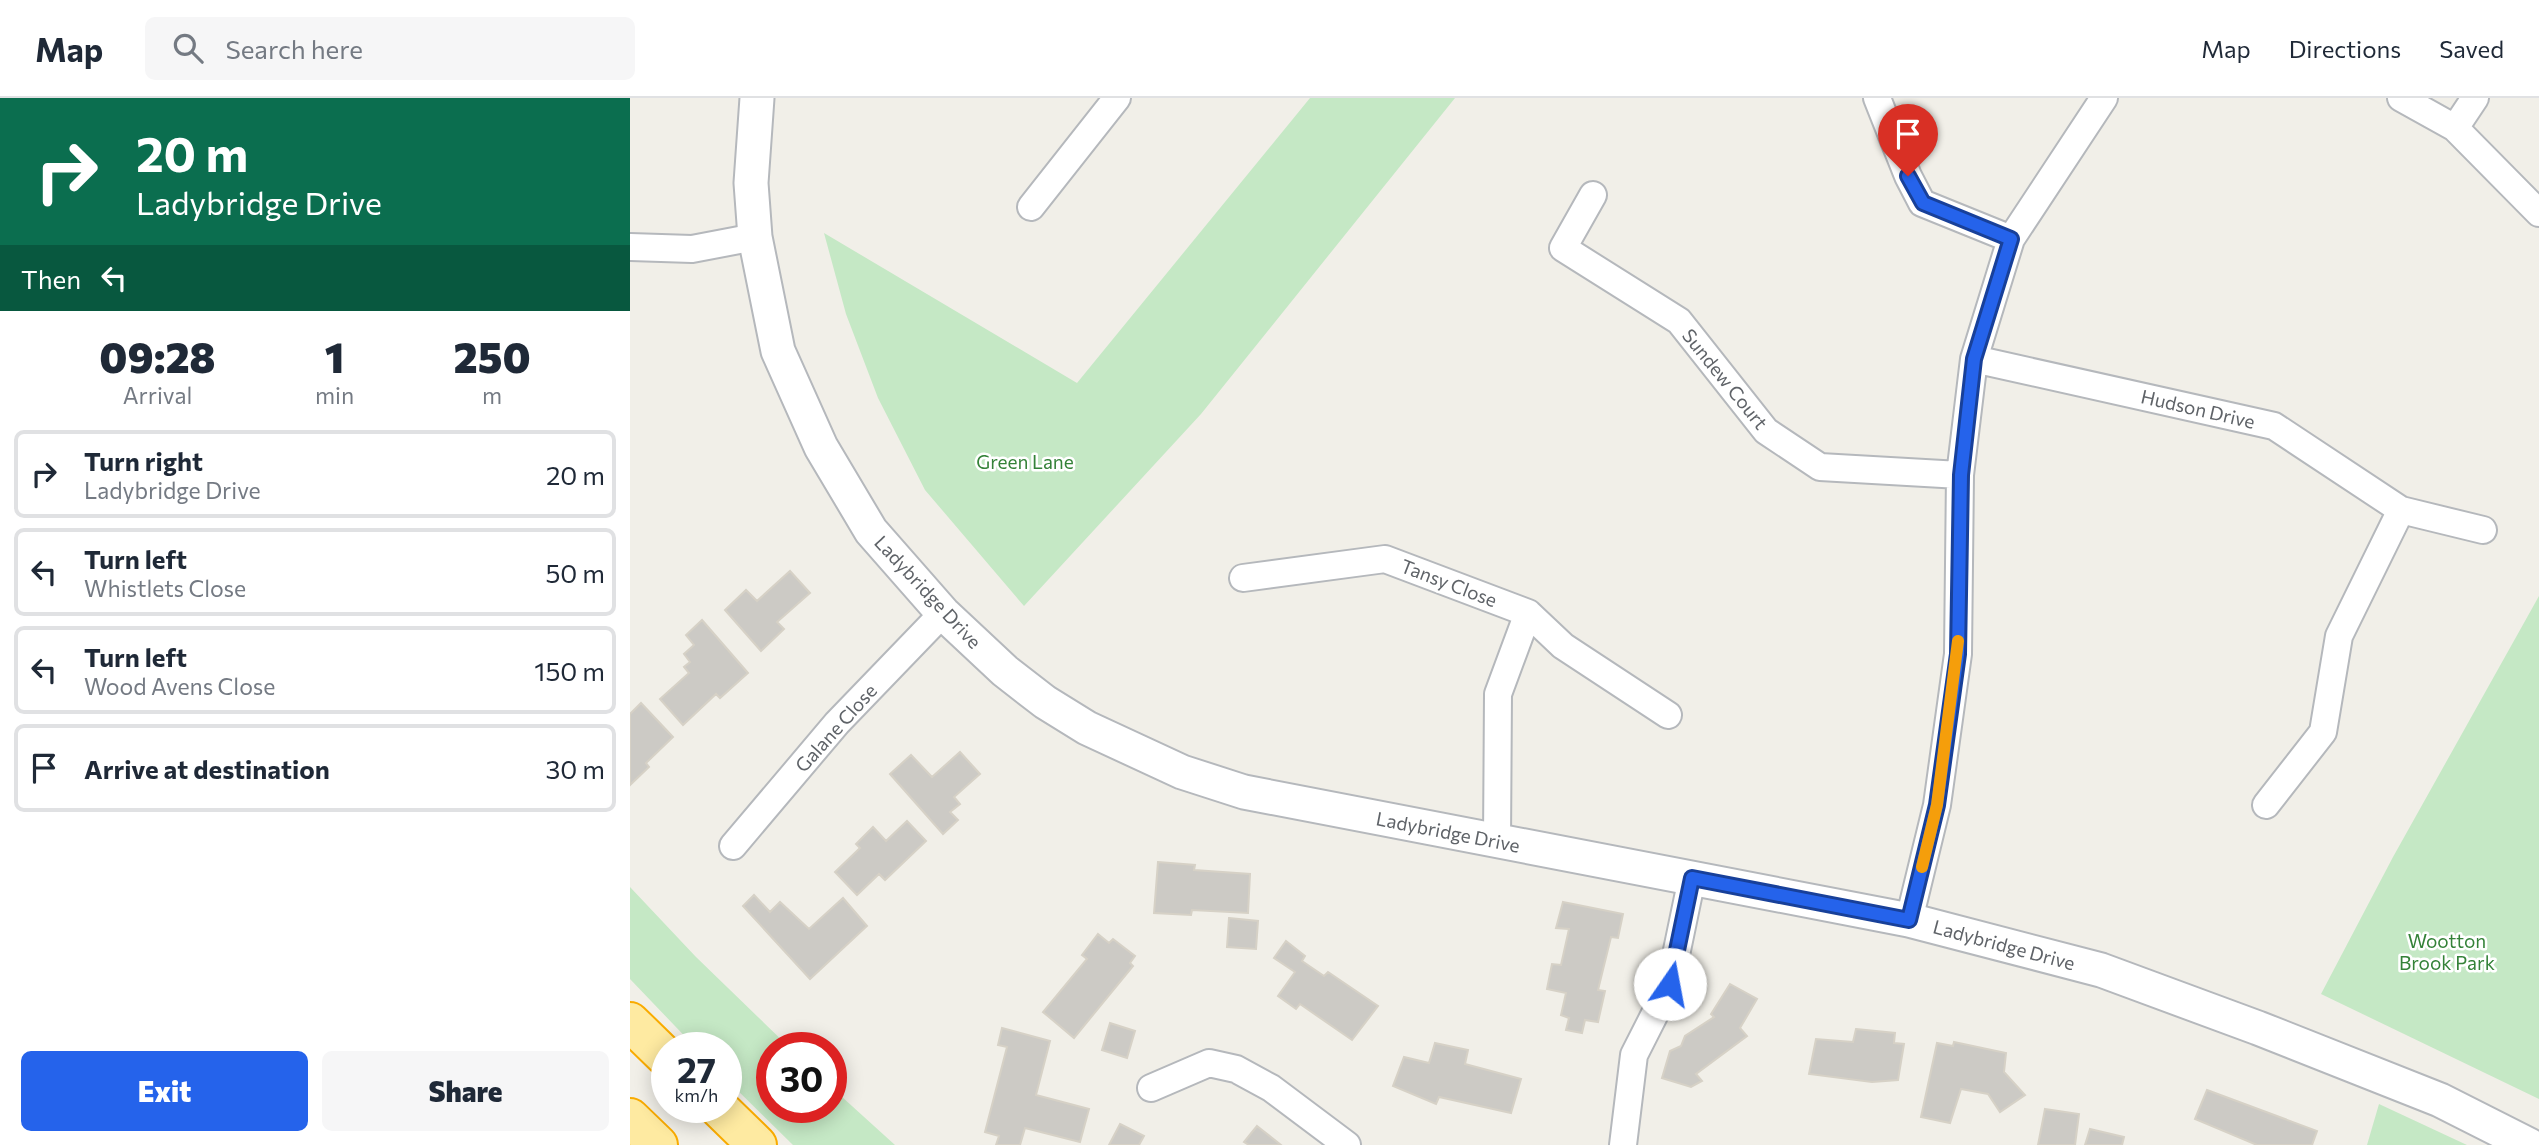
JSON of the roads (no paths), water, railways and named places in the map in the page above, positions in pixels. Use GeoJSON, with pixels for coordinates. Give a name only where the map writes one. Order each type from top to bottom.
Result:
{"type":"FeatureCollection","features":[{"type":"Feature","properties":{"kind":"highway"},"geometry":{"type":"LineString","coordinates":[[632,1024],[651,1042]]}},
{"type":"Feature","properties":{"kind":"highway"},"geometry":{"type":"LineString","coordinates":[[630,1118],[658,1145]]}},
{"type":"Feature","properties":{"kind":"highway"},"geometry":{"type":"LineString","coordinates":[[734,1123],[757,1145]]}},
{"type":"Feature","properties":{"kind":"street","name":"Ladybridge Drive"},"geometry":{"type":"LineString","coordinates":[[757,98],[751,183],[755,237],[778,351],[821,447],[871,531],[943,613],[1005,671],[1045,702],[1087,728],[1182,772],[1244,792],[1909,920],[2101,970],[2440,1100],[2529,1145]]}},
{"type":"Feature","properties":{"kind":"street"},"geometry":{"type":"LineString","coordinates":[[1877,98],[1908,176],[1923,203],[2011,239]]}},
{"type":"Feature","properties":{"kind":"street"},"geometry":{"type":"LineString","coordinates":[[1909,920],[1937,805],[1958,654],[1961,475],[1974,359],[2011,239],[2104,98]]}},
{"type":"Feature","properties":{"kind":"street"},"geometry":{"type":"LineString","coordinates":[[2402,98],[2455,128],[2539,213]]}},
{"type":"Feature","properties":{"kind":"street"},"geometry":{"type":"LineString","coordinates":[[2455,128],[2474,98]]}},
{"type":"Feature","properties":{"kind":"street"},"geometry":{"type":"LineString","coordinates":[[1031,207],[1106,101]]}},
{"type":"Feature","properties":{"kind":"street","name":"Sundew Court"},"geometry":{"type":"LineString","coordinates":[[1593,195],[1563,248],[1679,321],[1766,431],[1820,467],[1961,475]]}},
{"type":"Feature","properties":{"kind":"street"},"geometry":{"type":"LineString","coordinates":[[630,247],[692,249],[755,237]]}},
{"type":"Feature","properties":{"kind":"street","name":"Hudson Drive"},"geometry":{"type":"LineString","coordinates":[[1974,359],[2274,426],[2402,510],[2483,530]]}},
{"type":"Feature","properties":{"kind":"street"},"geometry":{"type":"LineString","coordinates":[[2266,805],[2323,732],[2339,636],[2402,510]]}},
{"type":"Feature","properties":{"kind":"street","name":"Tansy Close"},"geometry":{"type":"LineString","coordinates":[[1243,578],[1385,559],[1528,613],[1563,646],[1668,715]]}},
{"type":"Feature","properties":{"kind":"street","name":"Galane Close"},"geometry":{"type":"LineString","coordinates":[[733,846],[837,723],[943,613]]}},
{"type":"Feature","properties":{"kind":"street"},"geometry":{"type":"LineString","coordinates":[[1497,841],[1498,694],[1528,613]]}},
{"type":"Feature","properties":{"kind":"street"},"geometry":{"type":"LineString","coordinates":[[1623,1145],[1634,1055],[1670,984],[1692,878]]}},
{"type":"Feature","properties":{"kind":"street"},"geometry":{"type":"LineString","coordinates":[[1150,1088],[1209,1063],[1236,1069],[1271,1088],[1347,1145]]}},
{"type":"Feature","properties":{"kind":"park label","name":"Green Lane"},"geometry":{"type":"Point","coordinates":[1025,462]}},
{"type":"Feature","properties":{"kind":"park label","name":"Wootton Brook Park"},"geometry":{"type":"Point","coordinates":[2447,952]}}]}
